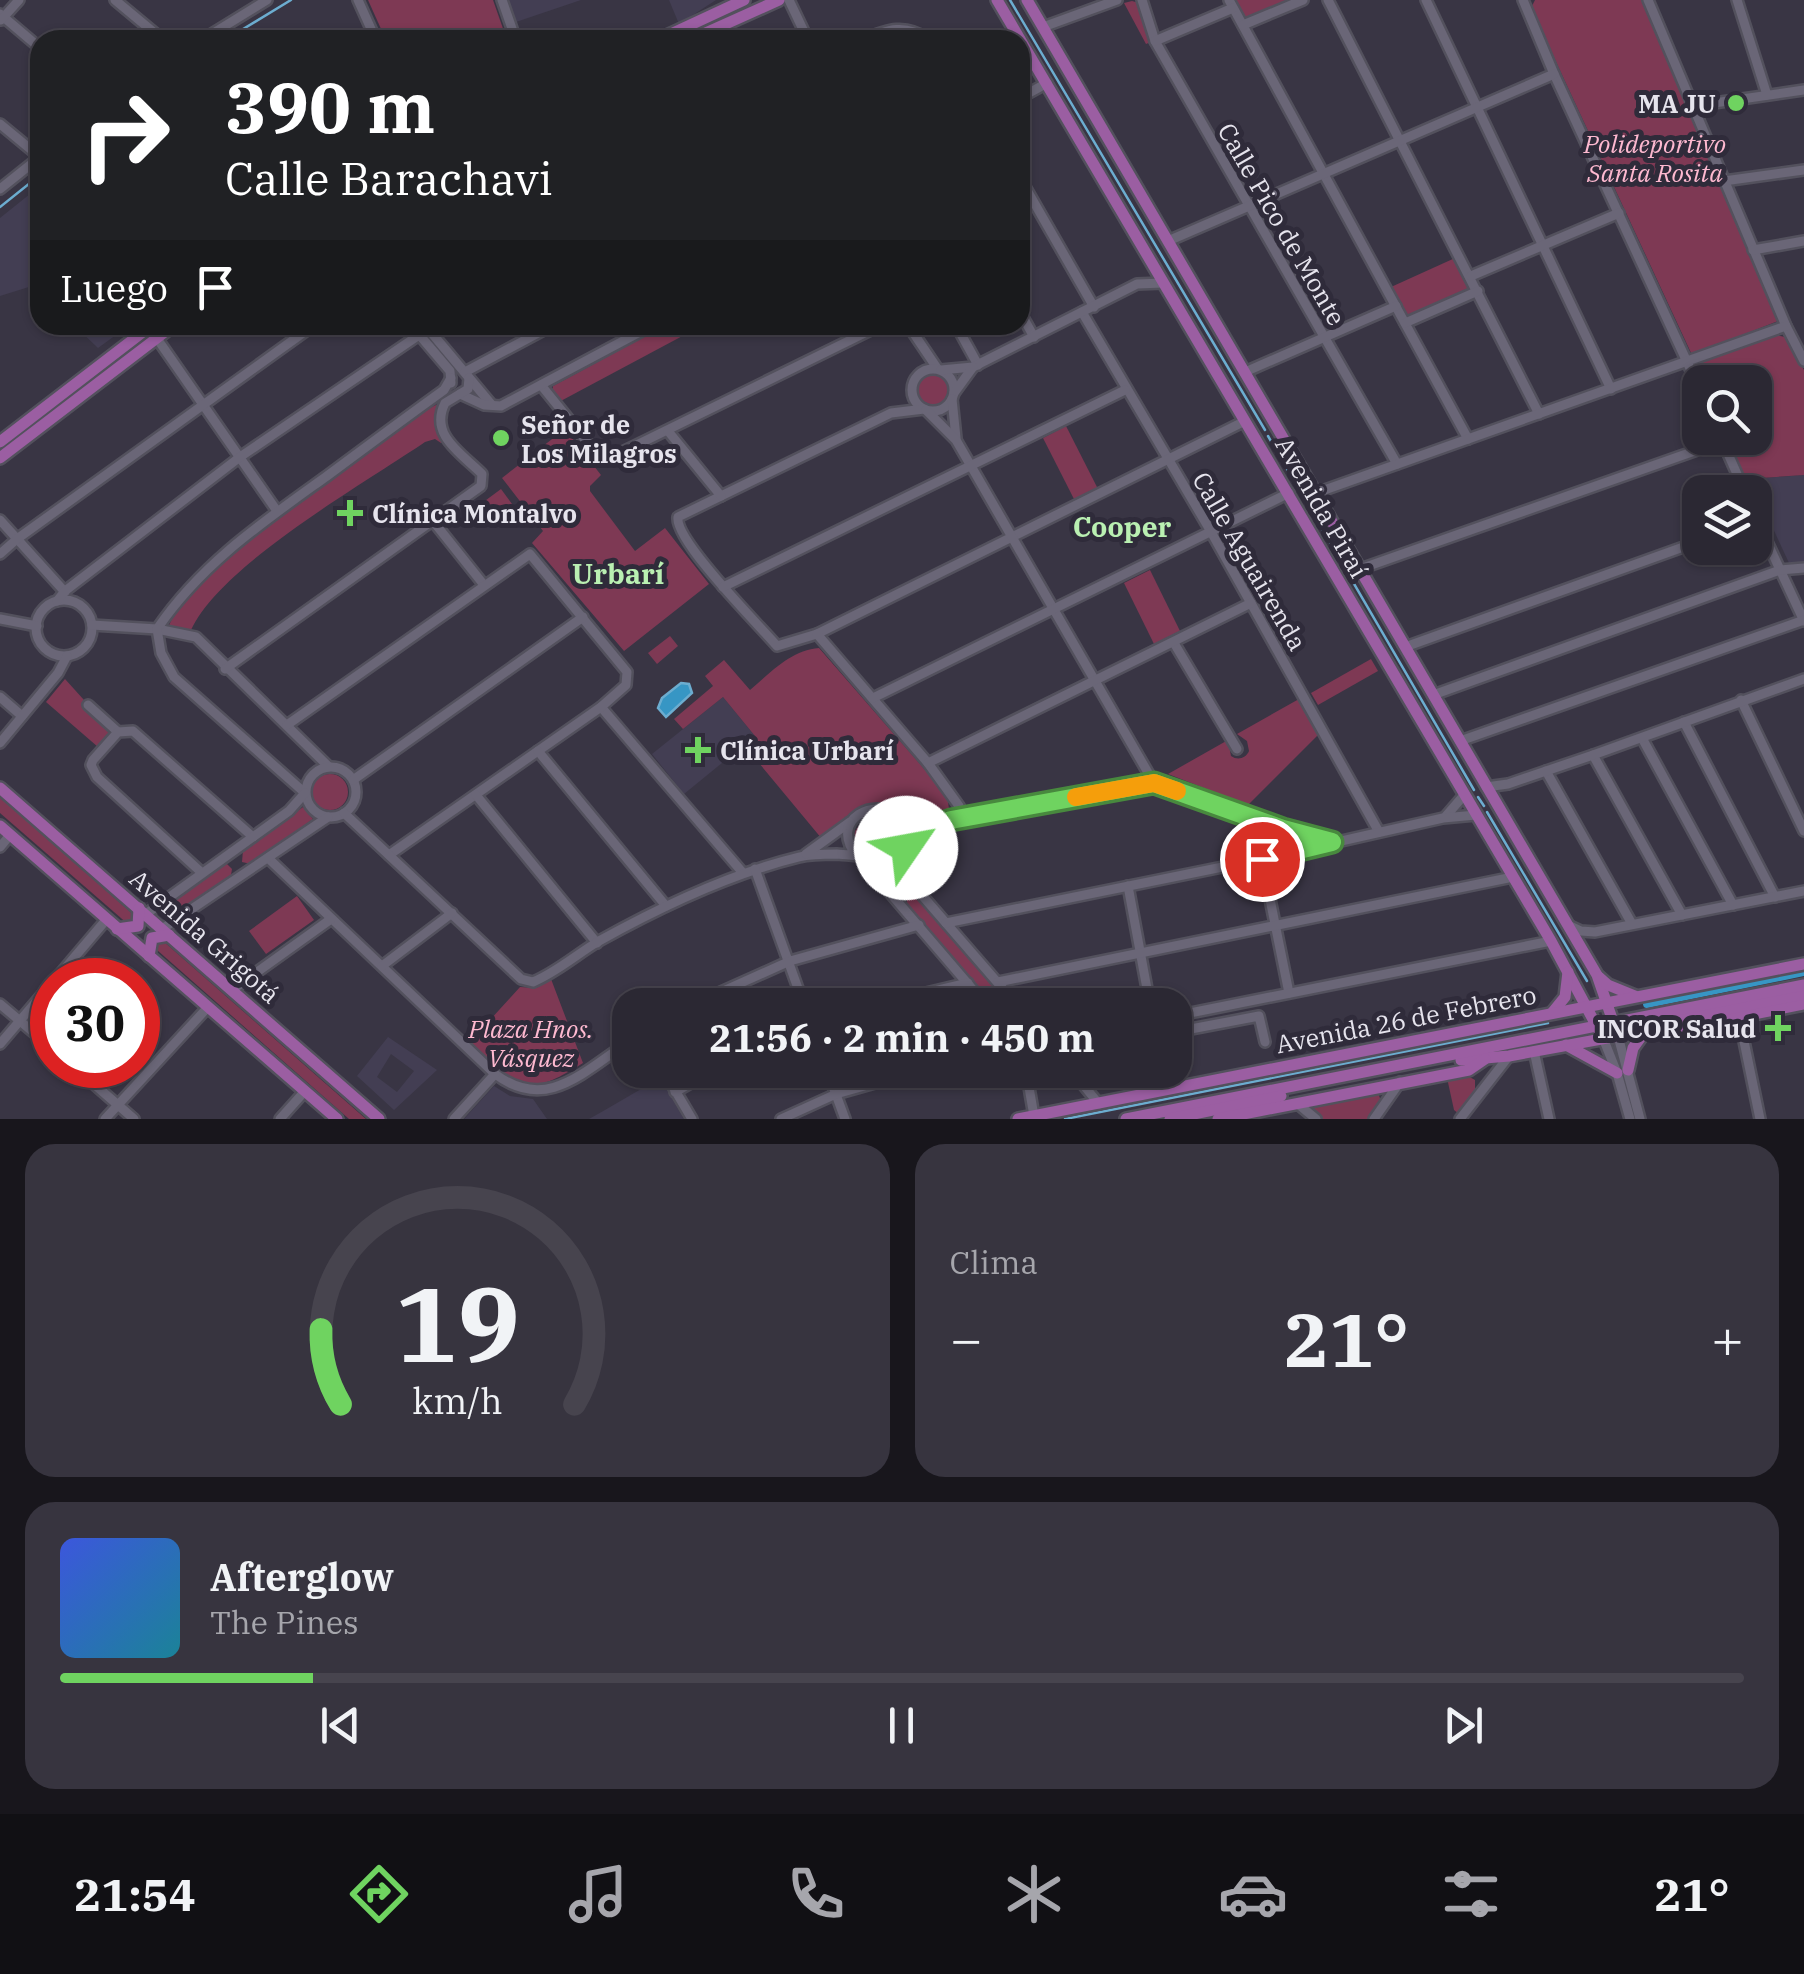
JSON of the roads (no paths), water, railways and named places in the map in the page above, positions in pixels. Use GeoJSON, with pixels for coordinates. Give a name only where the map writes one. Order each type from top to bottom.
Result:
{"type":"FeatureCollection","features":[{"type":"Feature","properties":{"kind":"main road"},"geometry":{"type":"LineString","coordinates":[[680,30],[744,0]]}},
{"type":"Feature","properties":{"kind":"main road"},"geometry":{"type":"LineString","coordinates":[[712,30],[779,0]]}},
{"type":"Feature","properties":{"kind":"main road","name":"Avenida Piraí"},"geometry":{"type":"LineString","coordinates":[[997,0],[1015,30]]}},
{"type":"Feature","properties":{"kind":"main road","name":"Avenida Piraí"},"geometry":{"type":"LineString","coordinates":[[1027,0],[1134,188],[1246,372],[1289,493],[1551,941],[1603,1038]]}},
{"type":"Feature","properties":{"kind":"main road","name":"Avenida Piraí"},"geometry":{"type":"LineString","coordinates":[[1030,56],[1119,201],[1245,421],[1267,435],[1316,493],[1597,975],[1618,1036]]}},
{"type":"Feature","properties":{"kind":"main road"},"geometry":{"type":"LineString","coordinates":[[1119,201],[1134,188]]}},
{"type":"Feature","properties":{"kind":"main road"},"geometry":{"type":"LineString","coordinates":[[113,369],[112,362],[138,335]]}},
{"type":"Feature","properties":{"kind":"main road"},"geometry":{"type":"LineString","coordinates":[[0,442],[138,335]]}},
{"type":"Feature","properties":{"kind":"main road"},"geometry":{"type":"LineString","coordinates":[[0,458],[150,335]]}},
{"type":"Feature","properties":{"kind":"main road"},"geometry":{"type":"LineString","coordinates":[[34,430],[56,409],[54,398]]}},
{"type":"Feature","properties":{"kind":"main road"},"geometry":{"type":"LineString","coordinates":[[1463,791],[1477,792],[1484,782]]}},
{"type":"Feature","properties":{"kind":"main road","name":"Avenida Grigotá"},"geometry":{"type":"LineString","coordinates":[[0,788],[379,1119]]}},
{"type":"Feature","properties":{"kind":"main road"},"geometry":{"type":"LineString","coordinates":[[1479,820],[1497,806]]}},
{"type":"Feature","properties":{"kind":"main road","name":"Avenida Grigotá"},"geometry":{"type":"LineString","coordinates":[[5,831],[106,920],[150,950],[208,1008],[337,1119]]}},
{"type":"Feature","properties":{"kind":"main road"},"geometry":{"type":"LineString","coordinates":[[132,929],[138,926],[142,911]]}},
{"type":"Feature","properties":{"kind":"main road"},"geometry":{"type":"LineString","coordinates":[[142,911],[150,950]]}},
{"type":"Feature","properties":{"kind":"main road"},"geometry":{"type":"LineString","coordinates":[[117,929],[166,932]]}},
{"type":"Feature","properties":{"kind":"main road"},"geometry":{"type":"LineString","coordinates":[[150,950],[152,938],[166,932]]}},
{"type":"Feature","properties":{"kind":"main road","name":"Avenida 26 de Febrero"},"geometry":{"type":"LineString","coordinates":[[1018,1119],[1804,964]]}},
{"type":"Feature","properties":{"kind":"main road"},"geometry":{"type":"LineString","coordinates":[[1552,1013],[1565,997],[1568,972]]}},
{"type":"Feature","properties":{"kind":"main road"},"geometry":{"type":"LineString","coordinates":[[1597,975],[1608,985],[1639,997]]}},
{"type":"Feature","properties":{"kind":"main road","name":"Avenida 26 de Febrero"},"geometry":{"type":"LineString","coordinates":[[1126,1119],[1804,985]]}},
{"type":"Feature","properties":{"kind":"main road","name":"Avenida 26 de Febrero"},"geometry":{"type":"LineString","coordinates":[[1170,1119],[1468,1058],[1509,1056],[1618,1036],[1667,1021],[1804,994]]}},
{"type":"Feature","properties":{"kind":"main road","name":"Avenida 26 de Febrero"},"geometry":{"type":"LineString","coordinates":[[1650,1029],[1668,1031],[1804,1004]]}},
{"type":"Feature","properties":{"kind":"main road"},"geometry":{"type":"LineString","coordinates":[[1566,1046],[1622,1071],[1650,1029]]}},
{"type":"Feature","properties":{"kind":"main road","name":"Avenida 26 de Febrero"},"geometry":{"type":"LineString","coordinates":[[1218,1119],[1469,1070],[1485,1059]]}},
{"type":"Feature","properties":{"kind":"main road"},"geometry":{"type":"LineString","coordinates":[[1352,1082],[1383,1086]]}},
{"type":"Feature","properties":{"kind":"street"},"geometry":{"type":"LineString","coordinates":[[19,0],[1,18],[30,40]]}},
{"type":"Feature","properties":{"kind":"street"},"geometry":{"type":"LineString","coordinates":[[116,0],[151,30]]}},
{"type":"Feature","properties":{"kind":"street"},"geometry":{"type":"LineString","coordinates":[[215,30],[249,4],[267,0]]}},
{"type":"Feature","properties":{"kind":"street"},"geometry":{"type":"LineString","coordinates":[[358,0],[372,30]]}},
{"type":"Feature","properties":{"kind":"street"},"geometry":{"type":"LineString","coordinates":[[502,0],[512,30]]}},
{"type":"Feature","properties":{"kind":"street"},"geometry":{"type":"LineString","coordinates":[[790,0],[804,30]]}},
{"type":"Feature","properties":{"kind":"street"},"geometry":{"type":"LineString","coordinates":[[1043,27],[1117,0]]}},
{"type":"Feature","properties":{"kind":"street","name":"Calle Pico de Monte"},"geometry":{"type":"LineString","coordinates":[[1142,0],[1156,41],[1397,464]]}},
{"type":"Feature","properties":{"kind":"street"},"geometry":{"type":"LineString","coordinates":[[1242,25],[1303,0]]}},
{"type":"Feature","properties":{"kind":"street"},"geometry":{"type":"LineString","coordinates":[[1328,0],[1539,414]]}},
{"type":"Feature","properties":{"kind":"street"},"geometry":{"type":"LineString","coordinates":[[1426,0],[1611,389]]}},
{"type":"Feature","properties":{"kind":"street"},"geometry":{"type":"LineString","coordinates":[[1524,0],[1554,74],[1689,365]]}},
{"type":"Feature","properties":{"kind":"street"},"geometry":{"type":"LineString","coordinates":[[1648,0],[1804,361]]}},
{"type":"Feature","properties":{"kind":"street"},"geometry":{"type":"LineString","coordinates":[[1738,0],[1767,95]]}},
{"type":"Feature","properties":{"kind":"street"},"geometry":{"type":"LineString","coordinates":[[1156,41],[1231,4],[1468,440]]}},
{"type":"Feature","properties":{"kind":"street"},"geometry":{"type":"LineString","coordinates":[[1168,241],[1554,74]]}},
{"type":"Feature","properties":{"kind":"street"},"geometry":{"type":"LineString","coordinates":[[1030,92],[1046,83]]}},
{"type":"Feature","properties":{"kind":"street"},"geometry":{"type":"LineString","coordinates":[[1693,106],[1804,90]]}},
{"type":"Feature","properties":{"kind":"street"},"geometry":{"type":"LineString","coordinates":[[0,124],[30,149]]}},
{"type":"Feature","properties":{"kind":"street"},"geometry":{"type":"LineString","coordinates":[[0,189],[30,165]]}},
{"type":"Feature","properties":{"kind":"street"},"geometry":{"type":"LineString","coordinates":[[1724,182],[1804,170]]}},
{"type":"Feature","properties":{"kind":"street"},"geometry":{"type":"LineString","coordinates":[[1030,195],[1094,306]]}},
{"type":"Feature","properties":{"kind":"street"},"geometry":{"type":"LineString","coordinates":[[1471,276],[1618,212]]}},
{"type":"Feature","properties":{"kind":"street"},"geometry":{"type":"LineString","coordinates":[[1753,250],[1804,241]]}},
{"type":"Feature","properties":{"kind":"street"},"geometry":{"type":"LineString","coordinates":[[1137,284],[1152,262]]}},
{"type":"Feature","properties":{"kind":"street"},"geometry":{"type":"LineString","coordinates":[[1154,783],[956,440],[914,400],[914,382],[926,370],[975,366],[1137,284],[1163,283]]}},
{"type":"Feature","properties":{"kind":"street"},"geometry":{"type":"LineString","coordinates":[[1405,324],[1478,291]]}},
{"type":"Feature","properties":{"kind":"street"},"geometry":{"type":"LineString","coordinates":[[1246,372],[1396,306]]}},
{"type":"Feature","properties":{"kind":"street","name":"Calle Aguairenda"},"geometry":{"type":"LineString","coordinates":[[1082,312],[1210,530],[1379,832]]}},
{"type":"Feature","properties":{"kind":"street"},"geometry":{"type":"LineString","coordinates":[[1316,493],[1786,326]]}},
{"type":"Feature","properties":{"kind":"street"},"geometry":{"type":"LineString","coordinates":[[1030,330],[1034,337]]}},
{"type":"Feature","properties":{"kind":"street"},"geometry":{"type":"LineString","coordinates":[[157,335],[277,511]]}},
{"type":"Feature","properties":{"kind":"street"},"geometry":{"type":"LineString","coordinates":[[0,554],[300,335]]}},
{"type":"Feature","properties":{"kind":"street"},"geometry":{"type":"LineString","coordinates":[[0,520],[17,539],[64,591],[74,602],[86,610],[92,624],[86,646],[67,656],[45,648],[37,626],[43,610],[64,591],[240,457],[416,335]]}},
{"type":"Feature","properties":{"kind":"street"},"geometry":{"type":"LineString","coordinates":[[430,335],[450,371],[452,388],[493,406],[501,406],[634,335]]}},
{"type":"Feature","properties":{"kind":"street"},"geometry":{"type":"LineString","coordinates":[[432,335],[493,406]]}},
{"type":"Feature","properties":{"kind":"street"},"geometry":{"type":"LineString","coordinates":[[467,375],[537,335]]}},
{"type":"Feature","properties":{"kind":"street"},"geometry":{"type":"LineString","coordinates":[[541,384],[604,460],[861,335]]}},
{"type":"Feature","properties":{"kind":"street"},"geometry":{"type":"LineString","coordinates":[[914,335],[952,380],[956,440]]}},
{"type":"Feature","properties":{"kind":"street"},"geometry":{"type":"LineString","coordinates":[[961,335],[975,366]]}},
{"type":"Feature","properties":{"kind":"street"},"geometry":{"type":"LineString","coordinates":[[892,413],[908,397],[922,362],[920,346]]}},
{"type":"Feature","properties":{"kind":"street"},"geometry":{"type":"LineString","coordinates":[[975,366],[939,410],[892,413],[682,514],[677,522],[679,531],[779,646],[816,634],[1245,421]]}},
{"type":"Feature","properties":{"kind":"street"},"geometry":{"type":"LineString","coordinates":[[434,398],[468,389],[467,375]]}},
{"type":"Feature","properties":{"kind":"street"},"geometry":{"type":"LineString","coordinates":[[328,817],[313,810],[305,793],[174,678],[161,653],[158,629],[176,601],[204,570],[277,511],[434,398],[451,378]]}},
{"type":"Feature","properties":{"kind":"street"},"geometry":{"type":"LineString","coordinates":[[724,587],[1125,390]]}},
{"type":"Feature","properties":{"kind":"street"},"geometry":{"type":"LineString","coordinates":[[225,669],[482,486],[482,474],[440,429],[445,403],[457,393]]}},
{"type":"Feature","properties":{"kind":"street"},"geometry":{"type":"LineString","coordinates":[[434,398],[445,403]]}},
{"type":"Feature","properties":{"kind":"street"},"geometry":{"type":"LineString","coordinates":[[668,431],[721,496]]}},
{"type":"Feature","properties":{"kind":"street"},"geometry":{"type":"LineString","coordinates":[[1360,569],[1682,453]]}},
{"type":"Feature","properties":{"kind":"street"},"geometry":{"type":"LineString","coordinates":[[873,698],[1289,493]]}},
{"type":"Feature","properties":{"kind":"street"},"geometry":{"type":"LineString","coordinates":[[434,521],[484,585]]}},
{"type":"Feature","properties":{"kind":"street"},"geometry":{"type":"LineString","coordinates":[[1405,646],[1682,547]]}},
{"type":"Feature","properties":{"kind":"street"},"geometry":{"type":"LineString","coordinates":[[1460,741],[1804,621],[1772,553]]}},
{"type":"Feature","properties":{"kind":"street"},"geometry":{"type":"LineString","coordinates":[[287,725],[530,554],[584,617],[628,676],[626,685],[601,707],[389,855]]}},
{"type":"Feature","properties":{"kind":"street"},"geometry":{"type":"LineString","coordinates":[[1433,695],[1780,570],[1804,568]]}},
{"type":"Feature","properties":{"kind":"street"},"geometry":{"type":"LineString","coordinates":[[57,601],[74,602]]}},
{"type":"Feature","properties":{"kind":"street"},"geometry":{"type":"LineString","coordinates":[[928,763],[1251,603]]}},
{"type":"Feature","properties":{"kind":"street"},"geometry":{"type":"LineString","coordinates":[[354,780],[584,617]]}},
{"type":"Feature","properties":{"kind":"street"},"geometry":{"type":"LineString","coordinates":[[0,619],[37,626]]}},
{"type":"Feature","properties":{"kind":"street"},"geometry":{"type":"LineString","coordinates":[[92,624],[158,629],[196,637],[328,766],[343,770],[354,780],[354,802],[344,814],[328,817],[177,920],[166,932]]}},
{"type":"Feature","properties":{"kind":"street"},"geometry":{"type":"LineString","coordinates":[[816,634],[928,763],[964,817]]}},
{"type":"Feature","properties":{"kind":"street"},"geometry":{"type":"LineString","coordinates":[[1174,643],[1236,749]]}},
{"type":"Feature","properties":{"kind":"street"},"geometry":{"type":"LineString","coordinates":[[0,742],[58,673],[67,656]]}},
{"type":"Feature","properties":{"kind":"street"},"geometry":{"type":"LineString","coordinates":[[1484,782],[1508,784],[1804,679]]}},
{"type":"Feature","properties":{"kind":"street"},"geometry":{"type":"LineString","coordinates":[[0,697],[22,716]]}},
{"type":"Feature","properties":{"kind":"street"},"geometry":{"type":"LineString","coordinates":[[1741,700],[1804,830]]}},
{"type":"Feature","properties":{"kind":"street"},"geometry":{"type":"LineString","coordinates":[[88,704],[118,732]]}},
{"type":"Feature","properties":{"kind":"street"},"geometry":{"type":"LineString","coordinates":[[601,707],[743,873]]}},
{"type":"Feature","properties":{"kind":"street"},"geometry":{"type":"LineString","coordinates":[[1684,722],[1776,897]]}},
{"type":"Feature","properties":{"kind":"street"},"geometry":{"type":"LineString","coordinates":[[202,874],[96,777],[92,764],[118,732],[133,731],[253,838]]}},
{"type":"Feature","properties":{"kind":"street"},"geometry":{"type":"LineString","coordinates":[[1642,738],[1733,905]]}},
{"type":"Feature","properties":{"kind":"street"},"geometry":{"type":"LineString","coordinates":[[538,751],[666,906]]}},
{"type":"Feature","properties":{"kind":"street"},"geometry":{"type":"LineString","coordinates":[[1593,755],[1682,915]]}},
{"type":"Feature","properties":{"kind":"street"},"geometry":{"type":"LineString","coordinates":[[142,911],[162,902],[289,811],[305,793],[314,773],[328,766]]}},
{"type":"Feature","properties":{"kind":"street"},"geometry":{"type":"LineString","coordinates":[[1546,771],[1632,924]]}},
{"type":"Feature","properties":{"kind":"street"},"geometry":{"type":"LineString","coordinates":[[344,814],[527,982],[538,981],[597,942],[666,906],[754,869],[804,856],[882,858],[907,846],[928,828],[951,820],[1154,783],[1254,820],[1332,842]]}},
{"type":"Feature","properties":{"kind":"street"},"geometry":{"type":"LineString","coordinates":[[1497,806],[1508,784]]}},
{"type":"Feature","properties":{"kind":"street"},"geometry":{"type":"LineString","coordinates":[[1444,818],[1463,791]]}},
{"type":"Feature","properties":{"kind":"street"},"geometry":{"type":"LineString","coordinates":[[476,795],[597,942]]}},
{"type":"Feature","properties":{"kind":"street"},"geometry":{"type":"LineString","coordinates":[[804,856],[867,810],[951,820]]}},
{"type":"Feature","properties":{"kind":"street"},"geometry":{"type":"LineString","coordinates":[[894,811],[905,820],[907,869],[920,893],[1003,988]]}},
{"type":"Feature","properties":{"kind":"street"},"geometry":{"type":"LineString","coordinates":[[946,922],[1444,818],[1479,820]]}},
{"type":"Feature","properties":{"kind":"street"},"geometry":{"type":"LineString","coordinates":[[1254,820],[1289,994]]}},
{"type":"Feature","properties":{"kind":"street"},"geometry":{"type":"LineString","coordinates":[[850,822],[849,842],[858,856],[971,988]]}},
{"type":"Feature","properties":{"kind":"street"},"geometry":{"type":"LineString","coordinates":[[0,847],[5,831]]}},
{"type":"Feature","properties":{"kind":"street"},"geometry":{"type":"LineString","coordinates":[[229,855],[244,874]]}},
{"type":"Feature","properties":{"kind":"street"},"geometry":{"type":"LineString","coordinates":[[268,858],[511,1086],[547,1091],[612,1053]]}},
{"type":"Feature","properties":{"kind":"street"},"geometry":{"type":"LineString","coordinates":[[754,869],[799,988]]}},
{"type":"Feature","properties":{"kind":"street"},"geometry":{"type":"LineString","coordinates":[[998,982],[1513,877]]}},
{"type":"Feature","properties":{"kind":"street"},"geometry":{"type":"LineString","coordinates":[[1128,886],[1147,988]]}},
{"type":"Feature","properties":{"kind":"street"},"geometry":{"type":"LineString","coordinates":[[1568,926],[1595,932],[1804,891]]}},
{"type":"Feature","properties":{"kind":"street"},"geometry":{"type":"LineString","coordinates":[[902,904],[907,893],[920,893]]}},
{"type":"Feature","properties":{"kind":"street"},"geometry":{"type":"LineString","coordinates":[[162,902],[164,914],[177,920]]}},
{"type":"Feature","properties":{"kind":"street"},"geometry":{"type":"LineString","coordinates":[[382,966],[452,913]]}},
{"type":"Feature","properties":{"kind":"street"},"geometry":{"type":"LineString","coordinates":[[232,990],[331,919]]}},
{"type":"Feature","properties":{"kind":"street"},"geometry":{"type":"LineString","coordinates":[[74,958],[106,920]]}},
{"type":"Feature","properties":{"kind":"street"},"geometry":{"type":"LineString","coordinates":[[729,988],[790,960],[919,925]]}},
{"type":"Feature","properties":{"kind":"street"},"geometry":{"type":"LineString","coordinates":[[1584,952],[1586,940],[1595,932]]}},
{"type":"Feature","properties":{"kind":"street"},"geometry":{"type":"LineString","coordinates":[[1192,1013],[1551,941]]}},
{"type":"Feature","properties":{"kind":"street"},"geometry":{"type":"LineString","coordinates":[[950,988],[968,984]]}},
{"type":"Feature","properties":{"kind":"street"},"geometry":{"type":"LineString","coordinates":[[0,1004],[30,1029]]}},
{"type":"Feature","properties":{"kind":"street"},"geometry":{"type":"LineString","coordinates":[[106,1119],[208,1008]]}},
{"type":"Feature","properties":{"kind":"street"},"geometry":{"type":"LineString","coordinates":[[0,1044],[30,1009]]}},
{"type":"Feature","properties":{"kind":"street"},"geometry":{"type":"LineString","coordinates":[[1192,1029],[1259,1016],[1264,1042]]}},
{"type":"Feature","properties":{"kind":"street"},"geometry":{"type":"LineString","coordinates":[[1740,1017],[1760,1119]]}},
{"type":"Feature","properties":{"kind":"street"},"geometry":{"type":"LineString","coordinates":[[1618,1036],[1630,1119]]}},
{"type":"Feature","properties":{"kind":"street"},"geometry":{"type":"LineString","coordinates":[[1603,1038],[1622,1071],[1640,1119]]}},
{"type":"Feature","properties":{"kind":"street"},"geometry":{"type":"LineString","coordinates":[[1534,1051],[1549,1119]]}},
{"type":"Feature","properties":{"kind":"street"},"geometry":{"type":"LineString","coordinates":[[1461,1118],[1509,1056]]}},
{"type":"Feature","properties":{"kind":"street"},"geometry":{"type":"LineString","coordinates":[[454,1119],[494,1074]]}},
{"type":"Feature","properties":{"kind":"street"},"geometry":{"type":"LineString","coordinates":[[1374,1119],[1400,1082]]}},
{"type":"Feature","properties":{"kind":"street"},"geometry":{"type":"LineString","coordinates":[[98,1088],[134,1119]]}},
{"type":"Feature","properties":{"kind":"street"},"geometry":{"type":"LineString","coordinates":[[673,1088],[692,1119]]}},
{"type":"Feature","properties":{"kind":"street"},"geometry":{"type":"LineString","coordinates":[[675,1092],[682,1088]]}},
{"type":"Feature","properties":{"kind":"street"},"geometry":{"type":"LineString","coordinates":[[834,1088],[845,1119]]}},
{"type":"Feature","properties":{"kind":"street"},"geometry":{"type":"LineString","coordinates":[[781,1119],[857,1088]]}},
{"type":"Feature","properties":{"kind":"street"},"geometry":{"type":"LineString","coordinates":[[1029,1088],[1034,1116]]}},
{"type":"Feature","properties":{"kind":"street"},"geometry":{"type":"LineString","coordinates":[[1086,1088],[1100,1104]]}},
{"type":"Feature","properties":{"kind":"street"},"geometry":{"type":"LineString","coordinates":[[280,1119],[305,1092]]}},
{"type":"Feature","properties":{"kind":"street"},"geometry":{"type":"LineString","coordinates":[[1298,1104],[1316,1119]]}},
{"type":"Feature","properties":{"kind":"water"},"geometry":{"type":"Polygon","coordinates":[[[681,683],[689,684],[692,693],[666,717],[658,708],[662,698],[681,683]]]}},
{"type":"Feature","properties":{"kind":"waterway"},"geometry":{"type":"LineString","coordinates":[[242,30],[291,0]]}},
{"type":"Feature","properties":{"kind":"waterway"},"geometry":{"type":"LineString","coordinates":[[1010,0],[1028,30]]}},
{"type":"Feature","properties":{"kind":"waterway"},"geometry":{"type":"LineString","coordinates":[[1030,34],[1265,430]]}},
{"type":"Feature","properties":{"kind":"waterway"},"geometry":{"type":"LineString","coordinates":[[0,207],[30,183]]}},
{"type":"Feature","properties":{"kind":"waterway"},"geometry":{"type":"LineString","coordinates":[[1268,436],[1474,790]]}},
{"type":"Feature","properties":{"kind":"waterway"},"geometry":{"type":"LineString","coordinates":[[1478,797],[1484,806]]}},
{"type":"Feature","properties":{"kind":"waterway"},"geometry":{"type":"LineString","coordinates":[[1487,812],[1587,981]]}},
{"type":"Feature","properties":{"kind":"waterway"},"geometry":{"type":"LineString","coordinates":[[1647,1004],[1804,972]]}},
{"type":"Feature","properties":{"kind":"waterway"},"geometry":{"type":"LineString","coordinates":[[1065,1119],[1548,1023]]}},
{"type":"Feature","properties":{"kind":"place","name":"MA JU"},"geometry":{"type":"Point","coordinates":[1736,103]}},
{"type":"Feature","properties":{"kind":"place","name":"Señor de Los Milagros"},"geometry":{"type":"Point","coordinates":[501,438]}},
{"type":"Feature","properties":{"kind":"place","name":"Clínica Montalvo"},"geometry":{"type":"Point","coordinates":[350,513]}},
{"type":"Feature","properties":{"kind":"place","name":"Clínica Urbarí"},"geometry":{"type":"Point","coordinates":[698,750]}},
{"type":"Feature","properties":{"kind":"place","name":"INCOR Salud"},"geometry":{"type":"Point","coordinates":[1778,1028]}},
{"type":"Feature","properties":{"kind":"district","name":"Cooper"},"geometry":{"type":"Point","coordinates":[1122,526]}},
{"type":"Feature","properties":{"kind":"district","name":"Urbarí"},"geometry":{"type":"Point","coordinates":[618,573]}},
{"type":"Feature","properties":{"kind":"park label","name":"Polideportivo Santa Rosita"},"geometry":{"type":"Point","coordinates":[1655,158]}},
{"type":"Feature","properties":{"kind":"park label","name":"Plaza Hnos. Vásquez"},"geometry":{"type":"Point","coordinates":[531,1042]}}]}
